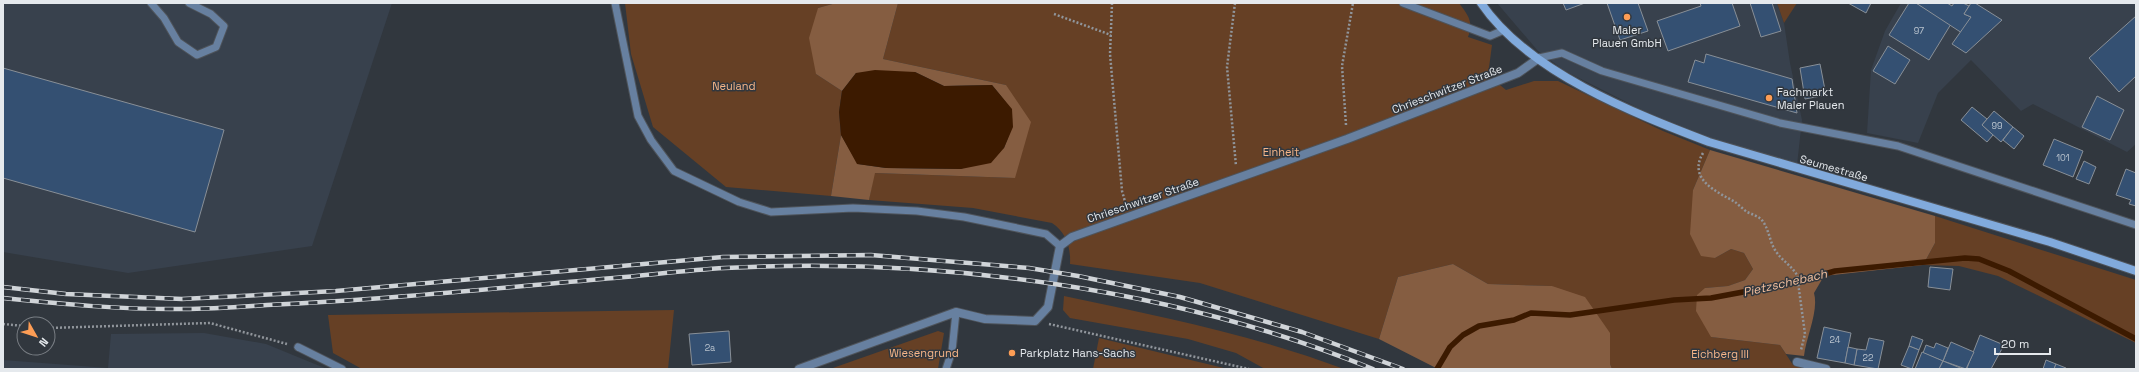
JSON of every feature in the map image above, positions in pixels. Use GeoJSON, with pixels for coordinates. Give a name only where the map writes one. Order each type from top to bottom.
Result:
{"type":"FeatureCollection","features":[{"type":"Feature","properties":{"kind":"street","name":"Seumestraße"},"geometry":{"type":"LineString","coordinates":[[1481,3],[1504,30],[1563,76],[1627,109],[1709,142],[2050,242],[2136,271]]}},
{"type":"Feature","properties":{"kind":"street","name":"Chrieschwitzer Straße"},"geometry":{"type":"LineString","coordinates":[[1060,246],[1072,236],[1347,139],[1518,73],[1539,58]]}},
{"type":"Feature","properties":{"kind":"street"},"geometry":{"type":"LineString","coordinates":[[799,369],[956,312],[985,319],[1035,321],[1048,307],[1060,246]]}},
{"type":"Feature","properties":{"kind":"street"},"geometry":{"type":"LineString","coordinates":[[1797,362],[1826,369]]}},
{"type":"Feature","properties":{"kind":"lane"},"geometry":{"type":"LineString","coordinates":[[151,3],[164,18],[178,42],[197,55],[216,47],[224,26],[211,14],[189,3]]}},
{"type":"Feature","properties":{"kind":"lane"},"geometry":{"type":"LineString","coordinates":[[615,3],[638,116],[651,140],[674,171],[739,202],[771,212],[853,208],[916,211],[964,216],[1046,234],[1060,246]]}},
{"type":"Feature","properties":{"kind":"lane"},"geometry":{"type":"LineString","coordinates":[[1404,3],[1490,36],[1504,30]]}},
{"type":"Feature","properties":{"kind":"lane"},"geometry":{"type":"LineString","coordinates":[[1539,58],[1562,53],[1602,71],[1780,123],[1898,146],[2136,225]]}},
{"type":"Feature","properties":{"kind":"lane"},"geometry":{"type":"LineString","coordinates":[[946,369],[952,351],[956,312]]}},
{"type":"Feature","properties":{"kind":"lane"},"geometry":{"type":"LineString","coordinates":[[298,347],[342,369]]}},
{"type":"Feature","properties":{"kind":"path"},"geometry":{"type":"LineString","coordinates":[[1112,3],[1110,54],[1122,191],[1129,217]]}},
{"type":"Feature","properties":{"kind":"path"},"geometry":{"type":"LineString","coordinates":[[1235,3],[1227,67],[1238,178]]}},
{"type":"Feature","properties":{"kind":"path"},"geometry":{"type":"LineString","coordinates":[[1347,139],[1342,66],[1354,3]]}},
{"type":"Feature","properties":{"kind":"path"},"geometry":{"type":"LineString","coordinates":[[1054,14],[1111,34]]}},
{"type":"Feature","properties":{"kind":"path"},"geometry":{"type":"LineString","coordinates":[[1709,142],[1699,159],[1699,174],[1708,186],[1719,195],[1760,218],[1768,229],[1774,248],[1782,260],[1793,269],[1797,275],[1805,334],[1797,362]]}},
{"type":"Feature","properties":{"kind":"path"},"geometry":{"type":"LineString","coordinates":[[1035,321],[1249,369]]}},
{"type":"Feature","properties":{"kind":"path"},"geometry":{"type":"LineString","coordinates":[[56,328],[210,323],[298,347]]}},
{"type":"Feature","properties":{"kind":"path"},"geometry":{"type":"LineString","coordinates":[[3,324],[16,325]]}},
{"type":"Feature","properties":{"kind":"shaded area"},"geometry":{"type":"Polygon","coordinates":[[[3,3],[392,3],[312,246],[128,273],[3,252],[3,3]]]}},
{"type":"Feature","properties":{"kind":"shaded area"},"geometry":{"type":"Polygon","coordinates":[[[836,3],[898,3],[883,59],[1006,85],[1031,122],[1015,178],[875,173],[869,200],[831,196],[841,135],[858,164],[886,168],[961,169],[1004,148],[1011,128],[1012,120],[1012,114],[1005,101],[992,85],[944,86],[915,72],[856,73],[842,91],[816,74],[809,38],[818,8],[836,3]]]}},
{"type":"Feature","properties":{"kind":"shaded area"},"geometry":{"type":"Polygon","coordinates":[[[1497,3],[1777,3],[1784,23],[1790,63],[1802,120],[1797,165],[1715,140],[1666,122],[1565,71],[1538,51],[1497,3]]]}},
{"type":"Feature","properties":{"kind":"shaded area"},"geometry":{"type":"Polygon","coordinates":[[[1901,3],[2136,3],[2136,144],[2127,152],[2033,104],[2021,111],[1971,60],[1938,93],[1918,143],[1867,133],[1871,70],[1885,31],[1901,3]]]}},
{"type":"Feature","properties":{"kind":"shaded area"},"geometry":{"type":"Polygon","coordinates":[[[875,70],[915,72],[944,86],[992,85],[1012,109],[1013,127],[1004,148],[991,163],[961,169],[886,168],[857,164],[841,135],[839,112],[842,91],[856,73],[875,70]]]}},
{"type":"Feature","properties":{"kind":"shaded area"},"geometry":{"type":"Polygon","coordinates":[[[1710,150],[1935,216],[1935,243],[1923,265],[1824,276],[1814,293],[1814,316],[1804,356],[1786,354],[1780,345],[1711,337],[1696,311],[1697,295],[1705,288],[1728,286],[1745,280],[1753,269],[1744,253],[1731,249],[1715,258],[1701,256],[1690,234],[1693,190],[1710,150]]]}},
{"type":"Feature","properties":{"kind":"shaded area"},"geometry":{"type":"Polygon","coordinates":[[[1453,264],[1488,284],[1552,286],[1585,297],[1610,333],[1610,364],[1612,369],[1438,369],[1379,339],[1398,277],[1453,264]]]}},
{"type":"Feature","properties":{"kind":"shaded area"},"geometry":{"type":"Polygon","coordinates":[[[204,333],[266,344],[327,369],[3,369],[3,360],[108,368],[111,334],[204,333]]]}},
{"type":"Feature","properties":{"kind":"green space","name":"Neuland"},"geometry":{"type":"Polygon","coordinates":[[[625,3],[836,3],[818,8],[816,74],[842,91],[839,112],[841,135],[831,196],[726,187],[653,127],[631,54],[625,3]]]}},
{"type":"Feature","properties":{"kind":"green space","name":"Einheit"},"geometry":{"type":"Polygon","coordinates":[[[898,3],[1459,3],[1469,19],[1470,32],[1468,37],[1492,45],[1488,75],[1506,90],[1534,81],[1558,81],[1663,131],[1710,150],[1693,190],[1715,258],[1731,249],[1744,253],[1753,269],[1745,280],[1728,286],[1705,288],[1711,337],[1780,345],[1793,365],[1803,367],[1801,369],[1612,369],[1610,364],[1609,333],[1552,286],[1488,284],[1453,264],[1398,277],[1379,339],[1200,283],[1070,264],[1070,252],[1067,241],[1061,231],[1052,223],[973,208],[869,200],[874,173],[1015,178],[1006,85],[883,59],[898,3]]]}},
{"type":"Feature","properties":{"kind":"green space"},"geometry":{"type":"Polygon","coordinates":[[[1777,3],[1797,3],[1784,23],[1777,3]]]}},
{"type":"Feature","properties":{"kind":"green space"},"geometry":{"type":"Polygon","coordinates":[[[1935,216],[2136,280],[2136,343],[1998,276],[1959,266],[1923,265],[1935,243],[1935,216]]]}},
{"type":"Feature","properties":{"kind":"green space"},"geometry":{"type":"Polygon","coordinates":[[[1064,296],[1241,336],[1344,369],[1265,369],[1236,353],[1188,339],[1070,318],[1063,310],[1064,296]]]}},
{"type":"Feature","properties":{"kind":"green space"},"geometry":{"type":"Polygon","coordinates":[[[674,310],[668,369],[362,369],[333,353],[328,315],[674,310]]]}},
{"type":"Feature","properties":{"kind":"green space","name":"Wiesengrund"},"geometry":{"type":"Polygon","coordinates":[[[938,331],[944,333],[938,369],[830,369],[938,331]]]}},
{"type":"Feature","properties":{"kind":"green space"},"geometry":{"type":"Polygon","coordinates":[[[1099,338],[1228,369],[1093,369],[1099,338]]]}},
{"type":"Feature","properties":{"kind":"building"},"geometry":{"type":"Polygon","coordinates":[[[1563,3],[1585,3],[1566,10],[1563,3]]]}},
{"type":"Feature","properties":{"kind":"building","name":"Maler Plauen GmbH"},"geometry":{"type":"Polygon","coordinates":[[[1607,3],[1638,3],[1648,31],[1620,40],[1607,3]]]}},
{"type":"Feature","properties":{"kind":"building"},"geometry":{"type":"Polygon","coordinates":[[[1700,3],[1732,3],[1740,26],[1668,51],[1657,21],[1701,6],[1700,3]]]}},
{"type":"Feature","properties":{"kind":"building"},"geometry":{"type":"Polygon","coordinates":[[[1750,3],[1772,3],[1781,31],[1761,37],[1750,3]]]}},
{"type":"Feature","properties":{"kind":"building"},"geometry":{"type":"Polygon","coordinates":[[[1848,3],[1871,3],[1866,13],[1848,3]]]}},
{"type":"Feature","properties":{"kind":"building"},"geometry":{"type":"Polygon","coordinates":[[[1909,3],[1916,3],[1951,24],[1929,60],[1889,35],[1909,3]]]}},
{"type":"Feature","properties":{"kind":"building"},"geometry":{"type":"Polygon","coordinates":[[[1916,3],[1947,3],[1952,6],[1954,3],[1963,3],[1969,6],[1964,14],[1971,17],[1962,33],[1916,3]]]}},
{"type":"Feature","properties":{"kind":"building"},"geometry":{"type":"Polygon","coordinates":[[[1971,3],[1975,3],[2002,20],[1966,53],[1952,44],[1971,17],[1964,14],[1971,3]]]}},
{"type":"Feature","properties":{"kind":"building"},"geometry":{"type":"Polygon","coordinates":[[[2136,16],[2136,76],[2119,92],[2089,58],[2136,16]]]}},
{"type":"Feature","properties":{"kind":"building"},"geometry":{"type":"Polygon","coordinates":[[[1888,46],[1910,60],[1895,84],[1873,71],[1888,46]]]}},
{"type":"Feature","properties":{"kind":"building","name":"Fachmarkt Maler Plauen"},"geometry":{"type":"Polygon","coordinates":[[[1706,54],[1792,79],[1797,113],[1688,82],[1695,60],[1704,63],[1706,54]]]}},
{"type":"Feature","properties":{"kind":"building"},"geometry":{"type":"Polygon","coordinates":[[[1820,64],[1826,95],[1805,99],[1800,68],[1820,64]]]}},
{"type":"Feature","properties":{"kind":"building"},"geometry":{"type":"Polygon","coordinates":[[[3,68],[224,130],[195,232],[3,178],[3,68]]]}},
{"type":"Feature","properties":{"kind":"building"},"geometry":{"type":"Polygon","coordinates":[[[2097,96],[2124,110],[2110,140],[2082,127],[2097,96]]]}},
{"type":"Feature","properties":{"kind":"building"},"geometry":{"type":"Polygon","coordinates":[[[1972,107],[1987,119],[1982,125],[1993,135],[1987,142],[1961,120],[1972,107]]]}},
{"type":"Feature","properties":{"kind":"building"},"geometry":{"type":"Polygon","coordinates":[[[1994,111],[2013,127],[2001,142],[1982,125],[1994,111]]]}},
{"type":"Feature","properties":{"kind":"building"},"geometry":{"type":"Polygon","coordinates":[[[2013,127],[2024,136],[2014,149],[2003,140],[2013,127]]]}},
{"type":"Feature","properties":{"kind":"building"},"geometry":{"type":"Polygon","coordinates":[[[2054,139],[2083,151],[2073,177],[2043,165],[2054,139]]]}},
{"type":"Feature","properties":{"kind":"building"},"geometry":{"type":"Polygon","coordinates":[[[2084,161],[2096,167],[2089,184],[2076,179],[2084,161]]]}},
{"type":"Feature","properties":{"kind":"building"},"geometry":{"type":"Polygon","coordinates":[[[2126,169],[2136,173],[2136,206],[2129,204],[2131,200],[2116,195],[2126,169]]]}},
{"type":"Feature","properties":{"kind":"building"},"geometry":{"type":"Polygon","coordinates":[[[1930,267],[1953,269],[1950,290],[1928,287],[1930,267]]]}},
{"type":"Feature","properties":{"kind":"building"},"geometry":{"type":"Polygon","coordinates":[[[1824,327],[1851,333],[1845,363],[1817,358],[1824,327]]]}},
{"type":"Feature","properties":{"kind":"building"},"geometry":{"type":"Polygon","coordinates":[[[729,331],[731,362],[692,365],[689,334],[729,331]]]}},
{"type":"Feature","properties":{"kind":"building"},"geometry":{"type":"Polygon","coordinates":[[[1980,335],[2004,345],[1991,369],[1969,369],[1967,368],[1980,335]]]}},
{"type":"Feature","properties":{"kind":"building"},"geometry":{"type":"Polygon","coordinates":[[[1912,336],[1923,340],[1919,350],[1909,346],[1912,336]]]}},
{"type":"Feature","properties":{"kind":"building"},"geometry":{"type":"Polygon","coordinates":[[[1869,338],[1884,341],[1878,369],[1854,365],[1857,349],[1866,350],[1869,338]]]}},
{"type":"Feature","properties":{"kind":"building"},"geometry":{"type":"Polygon","coordinates":[[[1951,342],[1974,352],[1966,369],[1943,361],[1951,342]]]}},
{"type":"Feature","properties":{"kind":"building"},"geometry":{"type":"Polygon","coordinates":[[[1936,343],[1948,348],[1943,361],[1923,353],[1926,345],[1934,348],[1936,343]]]}},
{"type":"Feature","properties":{"kind":"building"},"geometry":{"type":"Polygon","coordinates":[[[1909,346],[1919,350],[1912,369],[1901,365],[1909,346]]]}},
{"type":"Feature","properties":{"kind":"building"},"geometry":{"type":"Polygon","coordinates":[[[1848,347],[1857,349],[1854,365],[1845,363],[1848,347]]]}},
{"type":"Feature","properties":{"kind":"building"},"geometry":{"type":"Polygon","coordinates":[[[1922,352],[1943,361],[1939,369],[1915,369],[1922,352]]]}},
{"type":"Feature","properties":{"kind":"building"},"geometry":{"type":"Polygon","coordinates":[[[2046,360],[2056,364],[2054,369],[2043,369],[2046,360]]]}},
{"type":"Feature","properties":{"kind":"building"},"geometry":{"type":"Polygon","coordinates":[[[1943,361],[1963,369],[1939,369],[1943,361]]]}},
{"type":"Feature","properties":{"kind":"building"},"geometry":{"type":"Polygon","coordinates":[[[2056,364],[2066,368],[2054,369],[2056,364]]]}},
{"type":"Feature","properties":{"kind":"waterway","name":"Pietzschebach"},"geometry":{"type":"LineString","coordinates":[[1437,369],[1450,347],[1463,335],[1479,326],[1514,320],[1531,313],[1570,315],[1674,300],[1711,298],[1797,282],[1835,271],[1965,258],[1979,259],[2009,271],[2136,339]]}},
{"type":"Feature","properties":{"kind":"railway"},"geometry":{"type":"LineString","coordinates":[[3,287],[66,294],[182,299],[336,291],[723,257],[871,255],[1029,268],[1078,276],[1180,297],[1302,332],[1403,369]]}},
{"type":"Feature","properties":{"kind":"railway"},"geometry":{"type":"LineString","coordinates":[[3,298],[116,308],[204,309],[397,297],[725,268],[806,266],[889,268],[972,274],[1055,284],[1137,299],[1218,318],[1297,341],[1373,369]]}},
{"type":"Feature","properties":{"kind":"place","name":"Maler Plauen GmbH"},"geometry":{"type":"Point","coordinates":[1627,17]}},
{"type":"Feature","properties":{"kind":"place","name":"Fachmarkt Maler Plauen"},"geometry":{"type":"Point","coordinates":[1769,98]}},
{"type":"Feature","properties":{"kind":"place","name":"Parkplatz Hans-Sachs"},"geometry":{"type":"Point","coordinates":[1012,353]}},
{"type":"Feature","properties":{"kind":"park label","name":"Eichberg III"},"geometry":{"type":"Point","coordinates":[1720,354]}}]}
